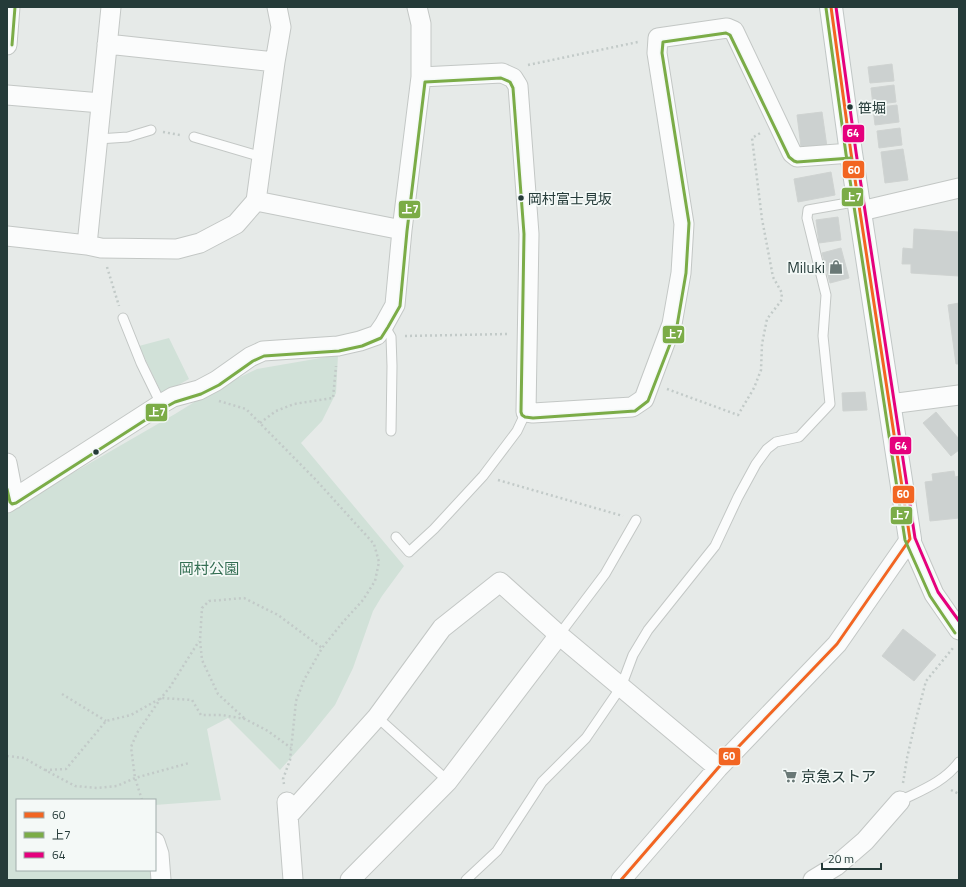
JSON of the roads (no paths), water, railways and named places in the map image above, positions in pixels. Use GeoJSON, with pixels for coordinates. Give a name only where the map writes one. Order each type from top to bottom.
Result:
{"type":"FeatureCollection","features":[{"type":"Feature","properties":{"kind":"street"},"geometry":{"type":"LineString","coordinates":[[7,45],[10,7]]}},
{"type":"Feature","properties":{"kind":"street"},"geometry":{"type":"LineString","coordinates":[[94,247],[98,139],[111,7]]}},
{"type":"Feature","properties":{"kind":"street"},"geometry":{"type":"LineString","coordinates":[[7,236],[94,247],[177,249],[200,243],[236,224],[256,201],[281,27],[277,7]]}},
{"type":"Feature","properties":{"kind":"street"},"geometry":{"type":"LineString","coordinates":[[7,463],[11,501],[160,404],[173,397],[199,390],[216,381],[250,357],[263,351],[338,346],[360,341],[387,331],[395,305],[402,230],[421,77],[419,16],[404,7]]}},
{"type":"Feature","properties":{"kind":"street"},"geometry":{"type":"LineString","coordinates":[[831,7],[910,539],[934,594],[957,638]]}},
{"type":"Feature","properties":{"kind":"street"},"geometry":{"type":"LineString","coordinates":[[421,77],[502,74],[512,78],[518,86],[529,234],[526,412],[533,413],[632,407],[644,399],[672,324],[680,273],[684,224],[657,53],[658,38],[727,28],[734,31],[792,153],[797,157],[852,152]]}},
{"type":"Feature","properties":{"kind":"street"},"geometry":{"type":"LineString","coordinates":[[107,44],[275,62]]}},
{"type":"Feature","properties":{"kind":"street"},"geometry":{"type":"LineString","coordinates":[[7,95],[101,103]]}},
{"type":"Feature","properties":{"kind":"street"},"geometry":{"type":"LineString","coordinates":[[860,206],[959,188]]}},
{"type":"Feature","properties":{"kind":"street"},"geometry":{"type":"LineString","coordinates":[[256,201],[402,230]]}},
{"type":"Feature","properties":{"kind":"street"},"geometry":{"type":"LineString","coordinates":[[890,404],[959,395]]}},
{"type":"Feature","properties":{"kind":"street"},"geometry":{"type":"LineString","coordinates":[[622,880],[718,768],[837,644],[910,539]]}},
{"type":"Feature","properties":{"kind":"street"},"geometry":{"type":"LineString","coordinates":[[293,880],[288,808],[377,717],[442,628],[500,582],[559,635],[718,768]]}},
{"type":"Feature","properties":{"kind":"street"},"geometry":{"type":"LineString","coordinates":[[350,880],[448,781],[559,635]]}},
{"type":"Feature","properties":{"kind":"street"},"geometry":{"type":"LineString","coordinates":[[813,880],[836,866],[865,841],[900,801]]}},
{"type":"Feature","properties":{"kind":"street"},"geometry":{"type":"LineString","coordinates":[[156,845],[159,854],[161,880]]}},
{"type":"Feature","properties":{"kind":"lane"},"geometry":{"type":"LineString","coordinates":[[98,139],[128,137],[151,130]]}},
{"type":"Feature","properties":{"kind":"lane"},"geometry":{"type":"LineString","coordinates":[[194,136],[262,157]]}},
{"type":"Feature","properties":{"kind":"lane"},"geometry":{"type":"LineString","coordinates":[[466,880],[497,851],[542,782],[586,738],[621,687],[633,655],[648,630],[715,546],[738,497],[756,464],[767,449],[776,442],[799,436],[830,404],[823,336],[826,295],[807,218],[808,210],[860,206]]}},
{"type":"Feature","properties":{"kind":"lane"},"geometry":{"type":"LineString","coordinates":[[123,318],[141,363],[160,404]]}},
{"type":"Feature","properties":{"kind":"lane"},"geometry":{"type":"LineString","coordinates":[[387,331],[392,366],[391,431]]}},
{"type":"Feature","properties":{"kind":"lane"},"geometry":{"type":"LineString","coordinates":[[396,537],[409,552],[434,529],[483,476],[517,431],[526,412]]}},
{"type":"Feature","properties":{"kind":"lane"},"geometry":{"type":"LineString","coordinates":[[559,635],[605,574],[636,520]]}},
{"type":"Feature","properties":{"kind":"lane"},"geometry":{"type":"LineString","coordinates":[[377,717],[448,781]]}},
{"type":"Feature","properties":{"kind":"lane"},"geometry":{"type":"LineString","coordinates":[[900,801],[937,782],[952,771],[959,762]]}},
{"type":"Feature","properties":{"kind":"place","name":"笹堀"},"geometry":{"type":"Point","coordinates":[850,107]}},
{"type":"Feature","properties":{"kind":"place","name":"岡村富士見坂"},"geometry":{"type":"Point","coordinates":[521,198]}},
{"type":"Feature","properties":{"kind":"place","name":"Miluki"},"geometry":{"type":"Point","coordinates":[836,267]}},
{"type":"Feature","properties":{"kind":"place","name":"京急ストア"},"geometry":{"type":"Point","coordinates":[790,776]}},
{"type":"Feature","properties":{"kind":"park label","name":"岡村公園"},"geometry":{"type":"Point","coordinates":[209,568]}}]}
